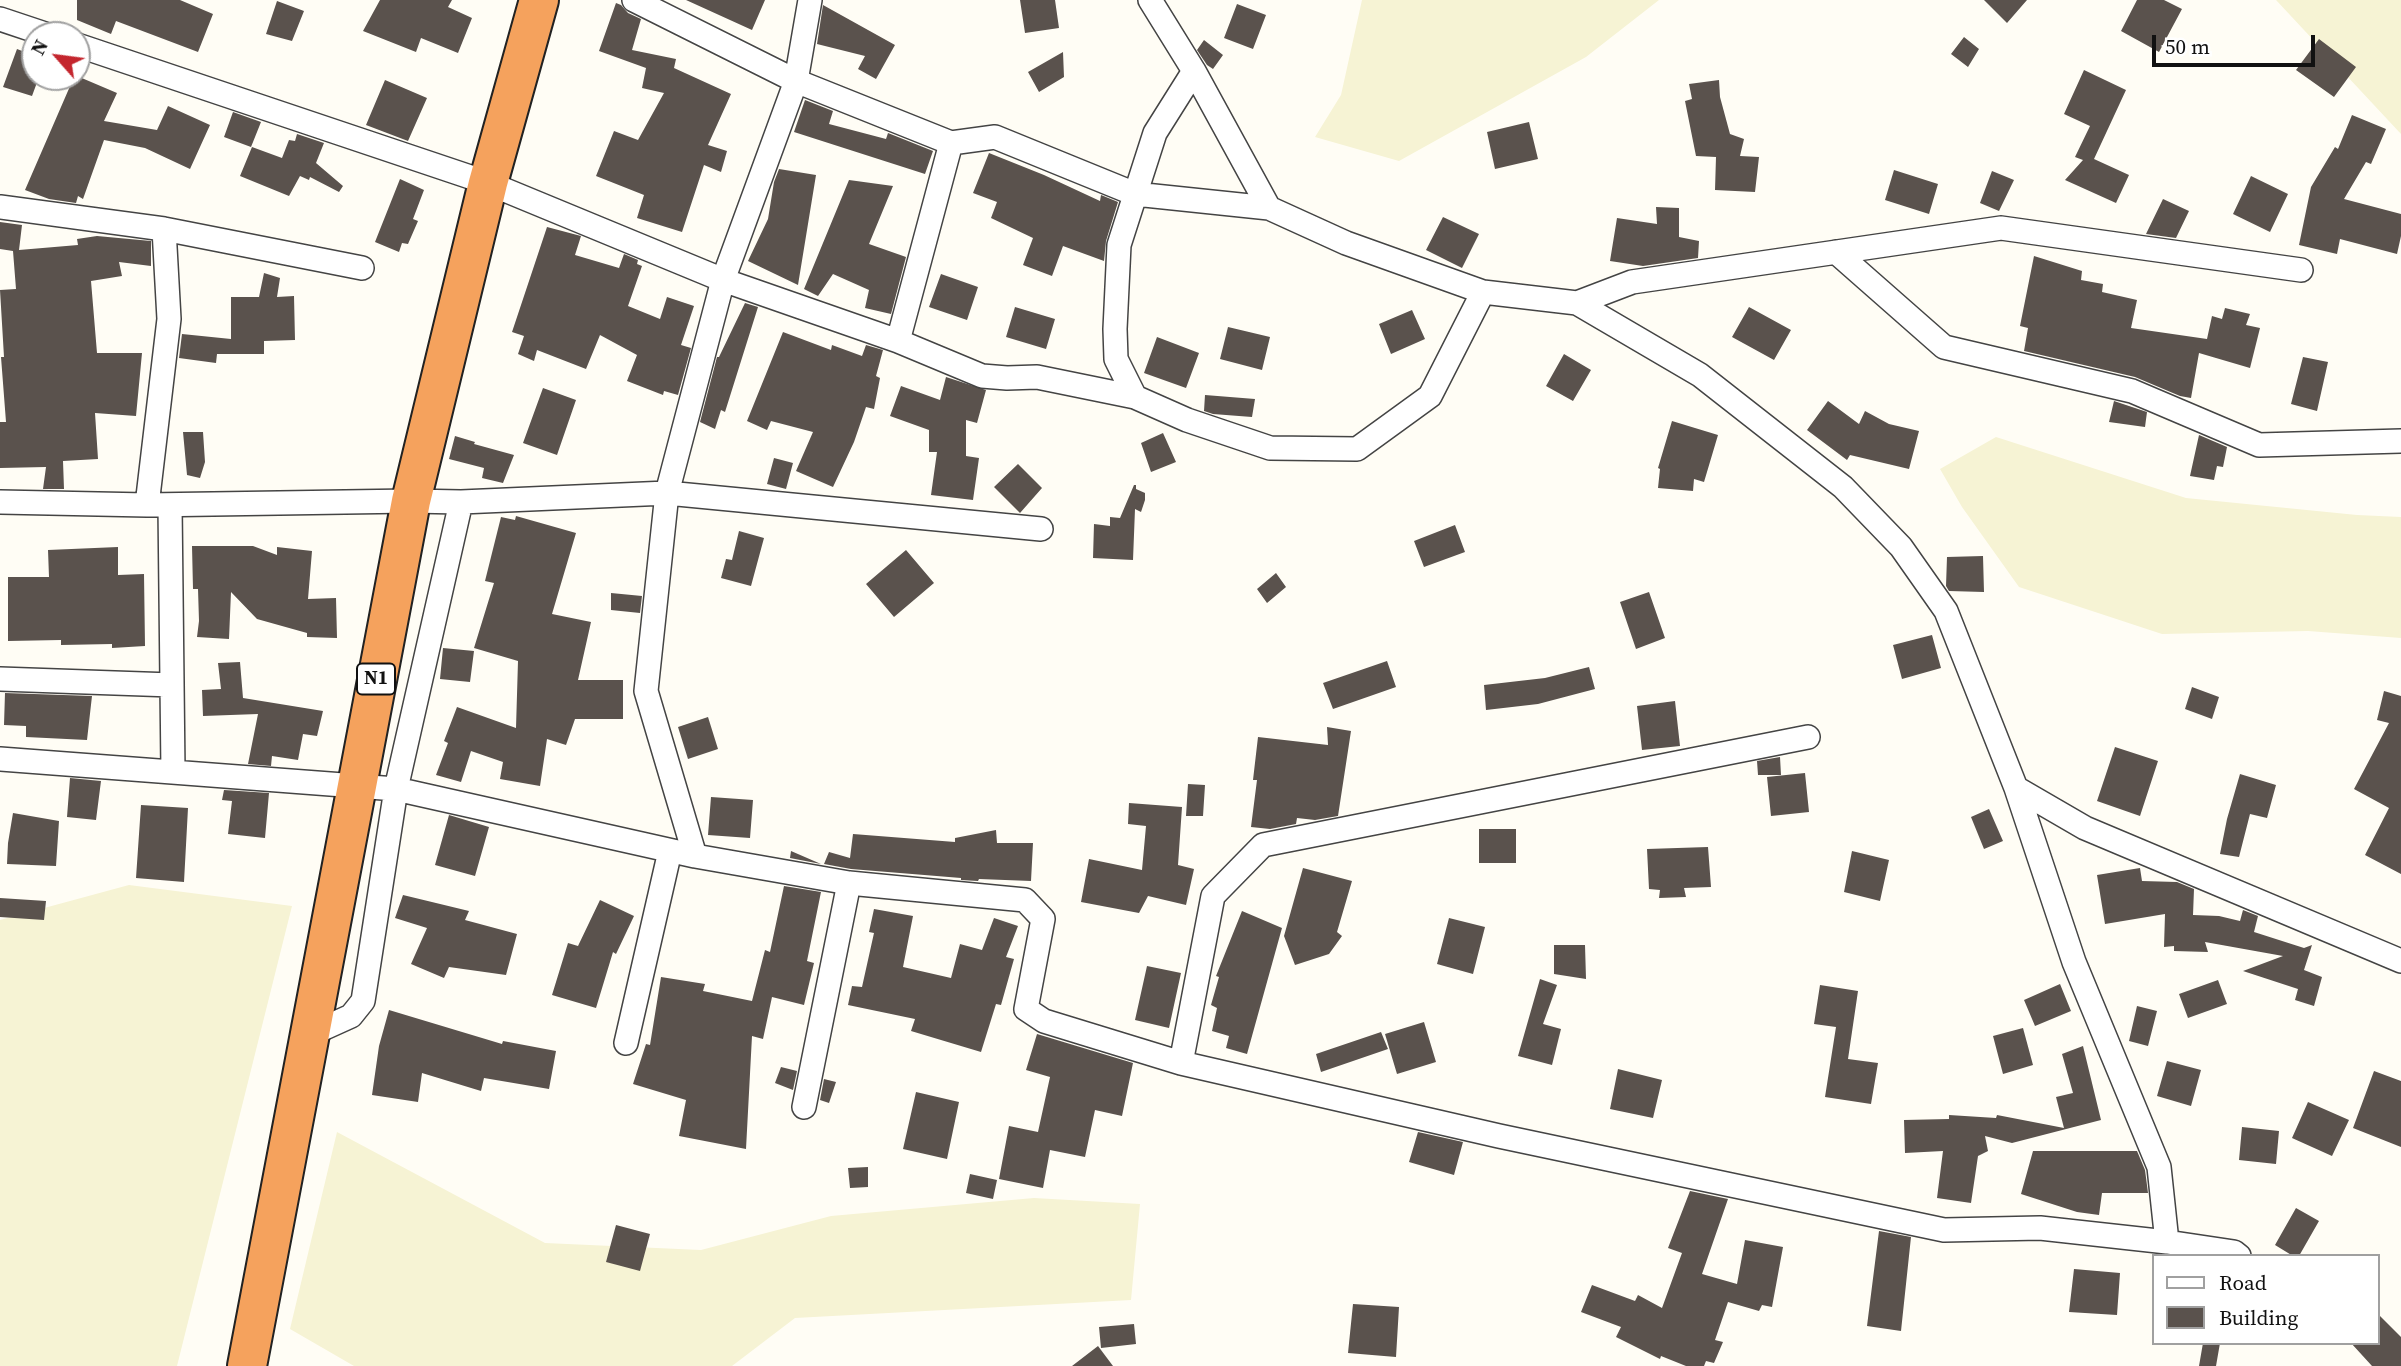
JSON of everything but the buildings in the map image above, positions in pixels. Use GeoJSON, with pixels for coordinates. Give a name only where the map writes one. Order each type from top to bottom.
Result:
{"type":"FeatureCollection","features":[{"type":"Feature","properties":{"kind":"highway","name":"N1"},"geometry":{"type":"LineString","coordinates":[[247,1366],[411,501],[488,183],[539,0]]}},
{"type":"Feature","properties":{"kind":"street"},"geometry":{"type":"LineString","coordinates":[[634,0],[796,81],[951,143],[995,138],[1135,194],[1269,208],[1346,243],[1483,292],[1577,303],[1700,375],[1843,487],[1902,547],[1946,611],[2016,788],[2074,962],[2159,1167],[2167,1242]]}},
{"type":"Feature","properties":{"kind":"street"},"geometry":{"type":"LineString","coordinates":[[695,856],[646,691],[667,493],[723,280],[796,81],[810,0]]}},
{"type":"Feature","properties":{"kind":"street"},"geometry":{"type":"LineString","coordinates":[[1150,0],[1194,71],[1269,208]]}},
{"type":"Feature","properties":{"kind":"street"},"geometry":{"type":"LineString","coordinates":[[0,19],[21,26]]}},
{"type":"Feature","properties":{"kind":"street"},"geometry":{"type":"LineString","coordinates":[[91,50],[488,183],[723,280],[898,341],[982,376],[1037,377],[1135,397],[1187,420],[1270,448],[1357,449],[1430,396],[1483,292]]}},
{"type":"Feature","properties":{"kind":"street"},"geometry":{"type":"LineString","coordinates":[[1135,397],[1116,359],[1119,245],[1155,133],[1194,71]]}},
{"type":"Feature","properties":{"kind":"street"},"geometry":{"type":"LineString","coordinates":[[898,341],[951,143]]}},
{"type":"Feature","properties":{"kind":"street"},"geometry":{"type":"LineString","coordinates":[[0,207],[163,229],[362,268]]}},
{"type":"Feature","properties":{"kind":"street"},"geometry":{"type":"LineString","coordinates":[[1577,303],[1632,282],[2000,228],[2301,270]]}},
{"type":"Feature","properties":{"kind":"street"},"geometry":{"type":"LineString","coordinates":[[163,229],[169,320],[159,505],[172,685],[173,772]]}},
{"type":"Feature","properties":{"kind":"street"},"geometry":{"type":"LineString","coordinates":[[1836,252],[1944,347],[2132,391],[2259,445],[2401,440]]}},
{"type":"Feature","properties":{"kind":"street"},"geometry":{"type":"LineString","coordinates":[[0,502],[159,505],[461,502],[667,493],[1041,529]]}},
{"type":"Feature","properties":{"kind":"street"},"geometry":{"type":"LineString","coordinates":[[309,1035],[351,1016],[363,1001],[396,789],[461,502]]}},
{"type":"Feature","properties":{"kind":"street"},"geometry":{"type":"LineString","coordinates":[[0,679],[172,685]]}},
{"type":"Feature","properties":{"kind":"street"},"geometry":{"type":"LineString","coordinates":[[1181,1063],[1213,896],[1263,845],[1808,737]]}},
{"type":"Feature","properties":{"kind":"street"},"geometry":{"type":"LineString","coordinates":[[0,759],[396,789],[695,856],[849,883],[1025,900],[1043,919],[1026,1009],[1044,1021],[1181,1063],[1499,1136],[1944,1230],[2040,1228],[2167,1242],[2236,1254]]}},
{"type":"Feature","properties":{"kind":"street"},"geometry":{"type":"LineString","coordinates":[[2016,788],[2085,828],[2401,961]]}},
{"type":"Feature","properties":{"kind":"street"},"geometry":{"type":"LineString","coordinates":[[626,1043],[670,851]]}},
{"type":"Feature","properties":{"kind":"street"},"geometry":{"type":"LineString","coordinates":[[804,1107],[849,883]]}},
{"type":"Feature","properties":{"kind":"shaded area"},"geometry":{"type":"Polygon","coordinates":[[[1362,0],[1659,0],[1586,57],[1399,161],[1315,137],[1341,95],[1362,0]]]}},
{"type":"Feature","properties":{"kind":"shaded area"},"geometry":{"type":"Polygon","coordinates":[[[2276,0],[2401,0],[2401,134],[2276,0]]]}},
{"type":"Feature","properties":{"kind":"shaded area"},"geometry":{"type":"Polygon","coordinates":[[[1996,437],[2186,498],[2401,517],[2401,638],[2308,631],[2162,634],[2019,587],[1962,507],[1940,469],[1996,437]]]}},
{"type":"Feature","properties":{"kind":"shaded area"},"geometry":{"type":"Polygon","coordinates":[[[129,885],[292,906],[177,1366],[0,1366],[0,920],[129,885]]]}},
{"type":"Feature","properties":{"kind":"shaded area"},"geometry":{"type":"Polygon","coordinates":[[[337,1132],[545,1243],[701,1250],[831,1216],[1034,1198],[1140,1204],[1131,1300],[795,1318],[732,1366],[354,1366],[290,1329],[337,1132]]]}}]}
